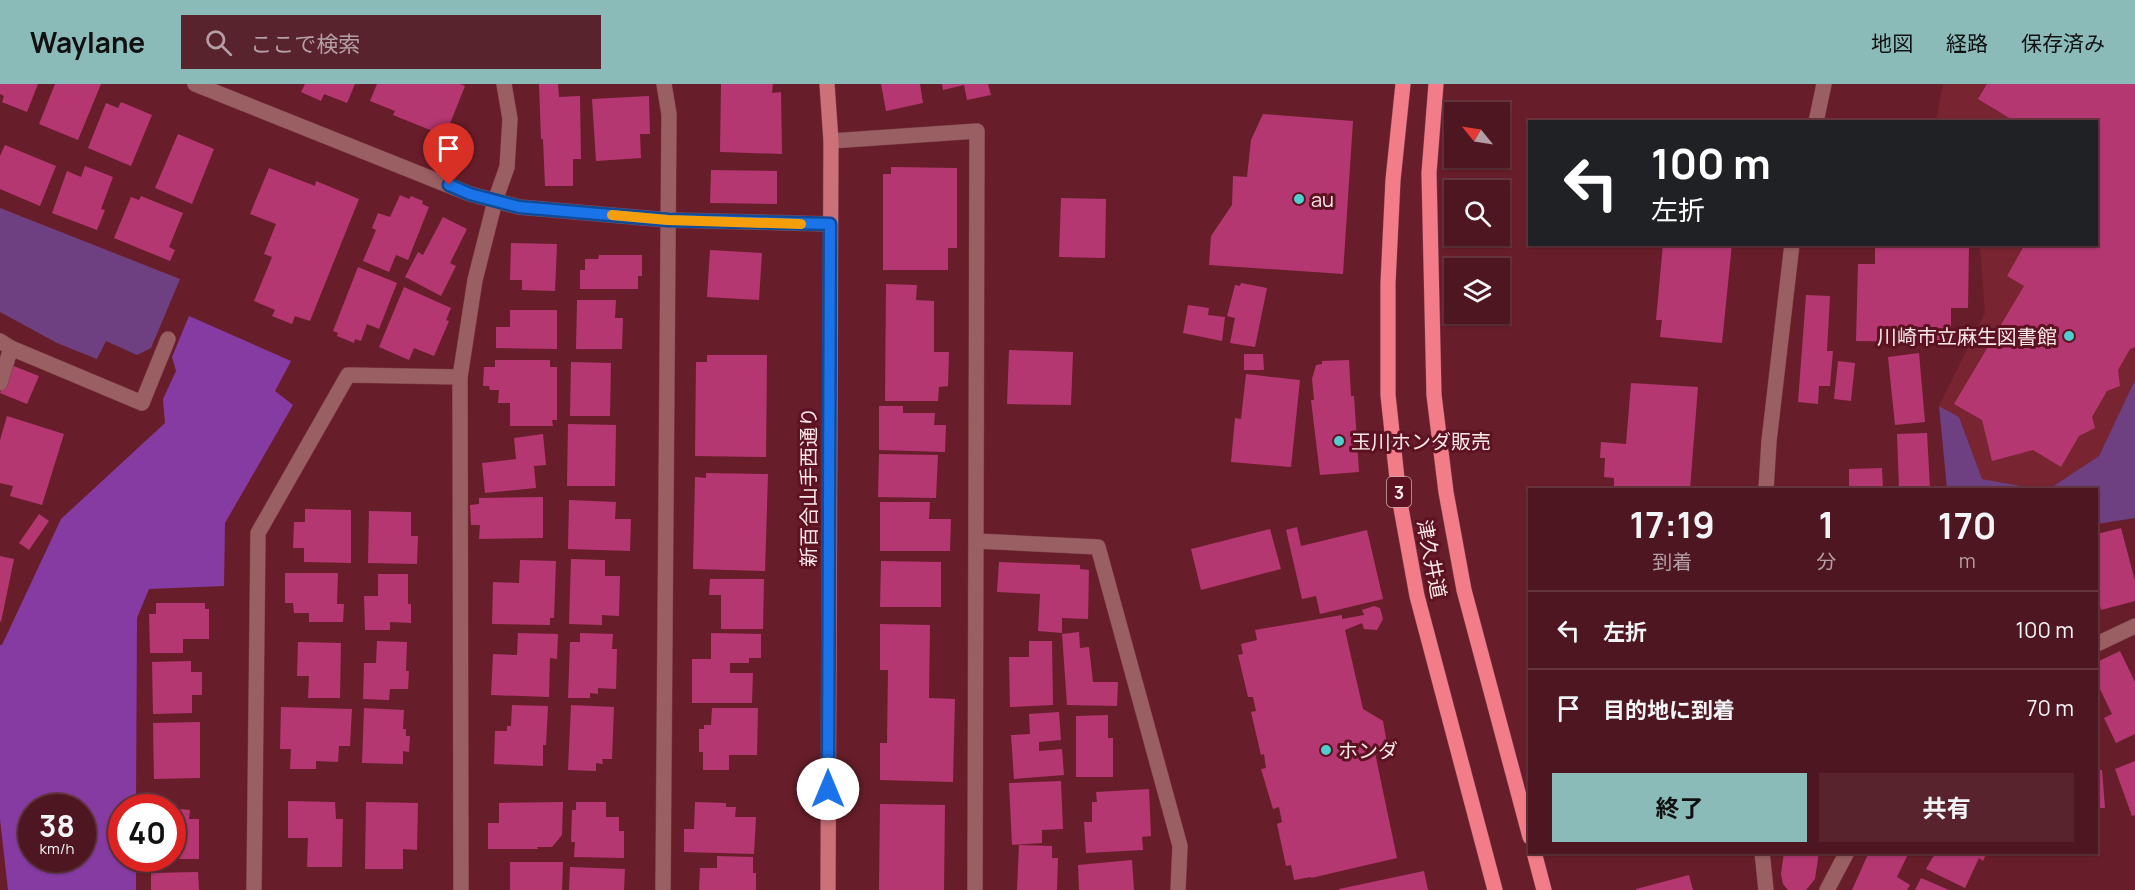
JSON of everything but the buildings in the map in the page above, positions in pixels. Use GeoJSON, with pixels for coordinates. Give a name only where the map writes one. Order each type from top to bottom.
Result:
{"type":"FeatureCollection","features":[{"type":"Feature","properties":{"kind":"main road","name":"津久井道"},"geometry":{"type":"LineString","coordinates":[[1403,84],[1392,180],[1388,294],[1388,395],[1399,497],[1417,596],[1495,890]]}},
{"type":"Feature","properties":{"kind":"main road","name":"津久井道"},"geometry":{"type":"LineString","coordinates":[[1436,84],[1429,173],[1434,395],[1446,492],[1464,590],[1528,830]]}},
{"type":"Feature","properties":{"kind":"main road"},"geometry":{"type":"LineString","coordinates":[[1535,854],[1544,890]]}},
{"type":"Feature","properties":{"kind":"street"},"geometry":{"type":"LineString","coordinates":[[195,84],[470,194],[519,207],[668,220],[830,224]]}},
{"type":"Feature","properties":{"kind":"street"},"geometry":{"type":"LineString","coordinates":[[461,890],[460,377],[475,280],[495,201],[507,167],[510,119],[504,84]]}},
{"type":"Feature","properties":{"kind":"street"},"geometry":{"type":"LineString","coordinates":[[663,890],[669,114],[664,84]]}},
{"type":"Feature","properties":{"kind":"street","name":"新百合山手西通り"},"geometry":{"type":"LineString","coordinates":[[826,84],[831,141],[828,890]]}},
{"type":"Feature","properties":{"kind":"street"},"geometry":{"type":"LineString","coordinates":[[1816,120],[1824,84]]}},
{"type":"Feature","properties":{"kind":"street"},"geometry":{"type":"LineString","coordinates":[[831,141],[976,131],[975,890]]}},
{"type":"Feature","properties":{"kind":"street"},"geometry":{"type":"LineString","coordinates":[[1766,488],[1770,429],[1792,246]]}},
{"type":"Feature","properties":{"kind":"street"},"geometry":{"type":"LineString","coordinates":[[0,382],[6,344],[142,404],[168,339]]}},
{"type":"Feature","properties":{"kind":"street"},"geometry":{"type":"LineString","coordinates":[[255,890],[258,533],[348,375],[460,377]]}},
{"type":"Feature","properties":{"kind":"street"},"geometry":{"type":"LineString","coordinates":[[976,541],[1098,547],[1180,846],[1178,890]]}},
{"type":"Feature","properties":{"kind":"street"},"geometry":{"type":"LineString","coordinates":[[2098,644],[2135,626]]}},
{"type":"Feature","properties":{"kind":"street"},"geometry":{"type":"LineString","coordinates":[[1762,854],[1766,890]]}},
{"type":"Feature","properties":{"kind":"street"},"geometry":{"type":"LineString","coordinates":[[1827,890],[1846,854]]}},
{"type":"Feature","properties":{"kind":"shaded area"},"geometry":{"type":"Polygon","coordinates":[[[1943,84],[2135,84],[2135,380],[2099,456],[2051,488],[2032,488],[1982,479],[1959,417],[1939,406],[1985,313],[1980,246],[2098,246],[2098,120],[1936,120],[1943,84]]]}},
{"type":"Feature","properties":{"kind":"shaded area"},"geometry":{"type":"Polygon","coordinates":[[[0,208],[180,279],[151,348],[137,355],[106,341],[97,359],[57,343],[0,312],[0,208]]]}},
{"type":"Feature","properties":{"kind":"shaded area"},"geometry":{"type":"Polygon","coordinates":[[[189,316],[291,361],[275,391],[293,405],[225,523],[224,586],[149,589],[137,618],[136,794],[108,794],[108,872],[136,872],[136,890],[8,890],[0,819],[0,645],[2,645],[61,519],[165,423],[163,399],[176,371],[172,357],[189,316]]]}},
{"type":"Feature","properties":{"kind":"shaded area"},"geometry":{"type":"Polygon","coordinates":[[[2135,380],[2135,518],[2098,524],[2098,488],[2051,488],[2099,456],[2135,380]]]}},
{"type":"Feature","properties":{"kind":"shaded area"},"geometry":{"type":"Polygon","coordinates":[[[1939,406],[1959,417],[1982,479],[2032,488],[1947,488],[1939,406]]]}},
{"type":"Feature","properties":{"kind":"slow traffic"},"geometry":{"type":"LineString","coordinates":[[612,215],[668,220],[801,224]]}},
{"type":"Feature","properties":{"kind":"place","name":"au"},"geometry":{"type":"Point","coordinates":[1299,199]}},
{"type":"Feature","properties":{"kind":"place","name":"川崎市立麻生図書館"},"geometry":{"type":"Point","coordinates":[2069,336]}},
{"type":"Feature","properties":{"kind":"place","name":"玉川ホンダ販売"},"geometry":{"type":"Point","coordinates":[1339,441]}},
{"type":"Feature","properties":{"kind":"place","name":"ホンダ"},"geometry":{"type":"Point","coordinates":[1326,750]}},
{"type":"Feature","properties":{"kind":"route"},"geometry":{"type":"LineString","coordinates":[[449,185],[470,194],[519,207],[668,220],[830,224],[828,789]]}}]}
